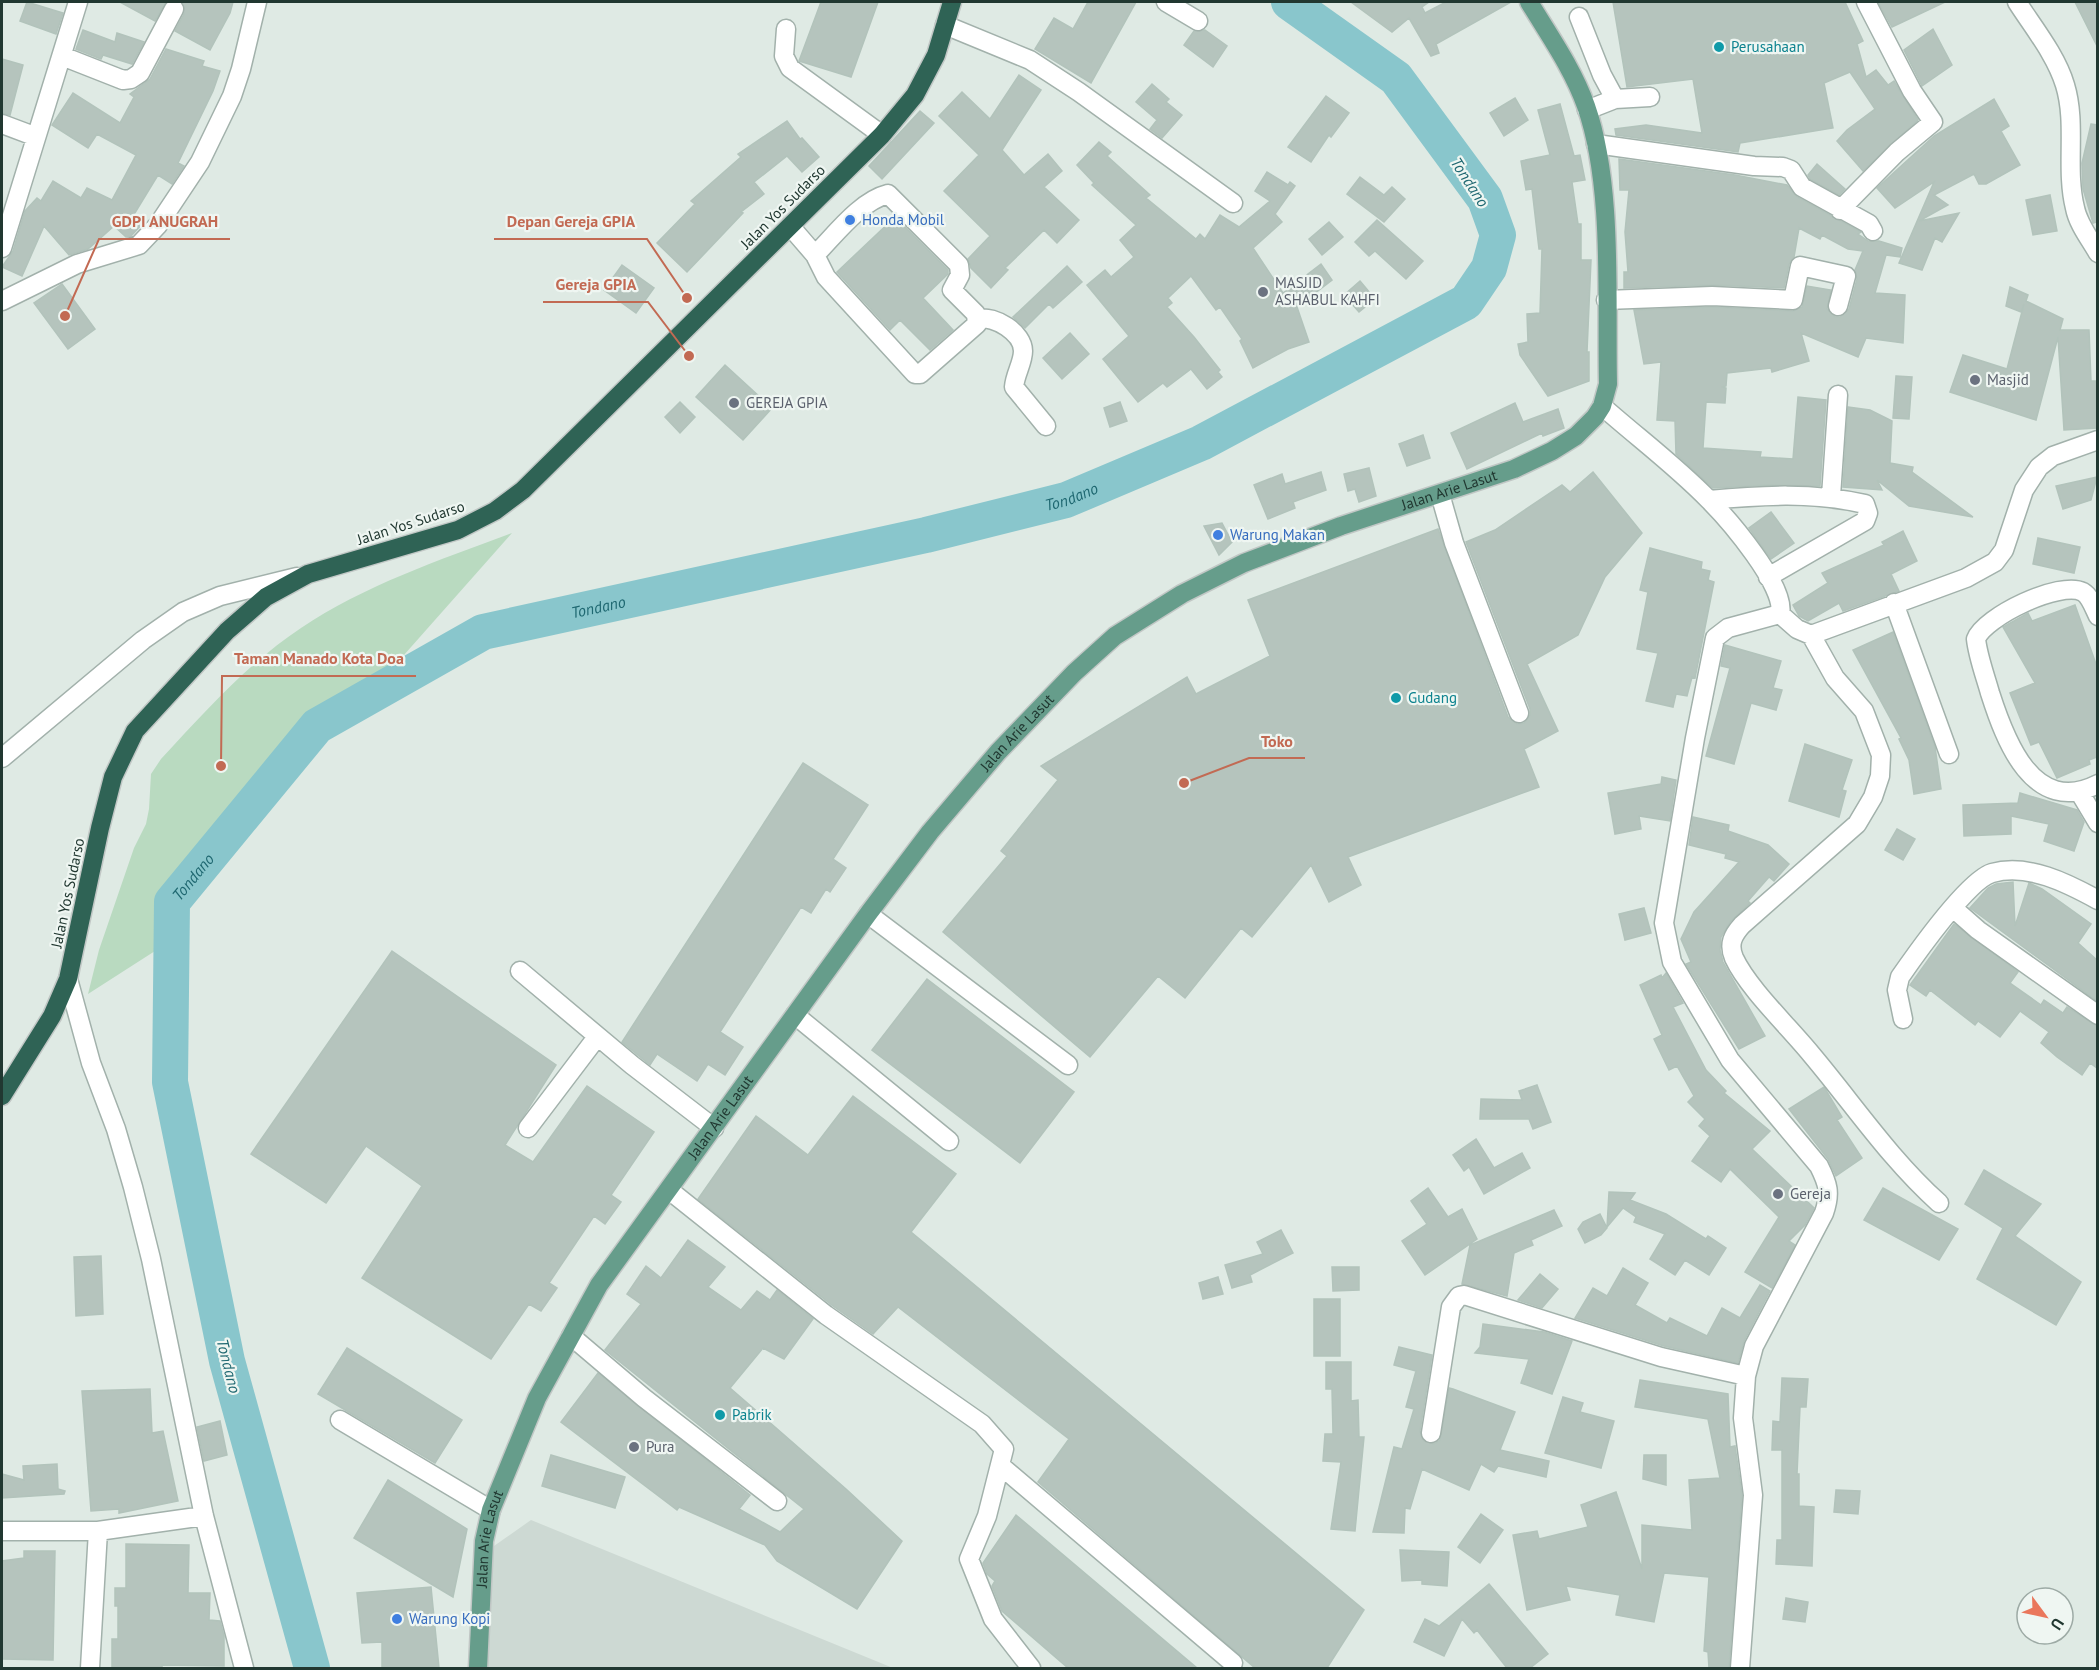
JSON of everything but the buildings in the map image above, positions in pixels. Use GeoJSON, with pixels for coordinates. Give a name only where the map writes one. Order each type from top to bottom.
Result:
{"type":"FeatureCollection","features":[{"type":"Feature","properties":{"kind":"highway","name":"Jalan Yos Sudarso"},"geometry":{"type":"LineString","coordinates":[[2,1096],[52,1016],[68,979],[113,777],[135,731],[235,625],[266,597],[308,574],[458,530],[495,512],[523,490],[882,135],[915,95],[936,55],[952,2]]}},
{"type":"Feature","properties":{"kind":"main road","name":"Jalan Arie Lasut"},"geometry":{"type":"LineString","coordinates":[[478,1668],[484,1541],[491,1510],[537,1398],[599,1285],[868,914],[930,832],[998,752],[1074,673],[1115,636],[1182,594],[1244,563],[1341,526],[1514,469],[1552,451],[1576,436],[1602,406],[1608,384],[1606,230],[1596,144],[1587,110],[1555,45],[1529,2]]}},
{"type":"Feature","properties":{"kind":"street"},"geometry":{"type":"LineString","coordinates":[[2,248],[34,136],[62,57],[78,2]]}},
{"type":"Feature","properties":{"kind":"street"},"geometry":{"type":"LineString","coordinates":[[2,302],[77,264],[139,245],[158,225],[200,162],[232,96],[242,69],[257,2]]}},
{"type":"Feature","properties":{"kind":"street"},"geometry":{"type":"LineString","coordinates":[[1166,2],[1198,21]]}},
{"type":"Feature","properties":{"kind":"street"},"geometry":{"type":"LineString","coordinates":[[1840,210],[1897,152],[1933,122],[1912,91],[1866,2]]}},
{"type":"Feature","properties":{"kind":"street"},"geometry":{"type":"LineString","coordinates":[[2017,2],[2065,85],[2070,116],[2069,163],[2075,210],[2097,253]]}},
{"type":"Feature","properties":{"kind":"street"},"geometry":{"type":"LineString","coordinates":[[62,57],[123,80],[131,79],[140,72],[174,9]]}},
{"type":"Feature","properties":{"kind":"street"},"geometry":{"type":"LineString","coordinates":[[1580,17],[1602,75],[1615,99]]}},
{"type":"Feature","properties":{"kind":"street"},"geometry":{"type":"LineString","coordinates":[[945,25],[1030,60],[1079,92],[1233,203]]}},
{"type":"Feature","properties":{"kind":"street"},"geometry":{"type":"LineString","coordinates":[[786,29],[784,56],[790,68],[882,135]]}},
{"type":"Feature","properties":{"kind":"street"},"geometry":{"type":"LineString","coordinates":[[1587,110],[1615,99],[1650,97]]}},
{"type":"Feature","properties":{"kind":"street"},"geometry":{"type":"LineString","coordinates":[[2,124],[34,136]]}},
{"type":"Feature","properties":{"kind":"street"},"geometry":{"type":"LineString","coordinates":[[1596,144],[1754,166],[1783,167],[1791,170],[1802,187],[1869,224],[1873,231]]}},
{"type":"Feature","properties":{"kind":"street"},"geometry":{"type":"LineString","coordinates":[[815,255],[862,210],[880,196],[888,194],[959,265],[960,275],[952,290],[978,319]]}},
{"type":"Feature","properties":{"kind":"street"},"geometry":{"type":"LineString","coordinates":[[790,226],[815,255],[826,277],[915,374],[920,374],[969,332],[977,324],[978,319]]}},
{"type":"Feature","properties":{"kind":"street"},"geometry":{"type":"LineString","coordinates":[[1606,300],[1712,296],[1793,300],[1800,266],[1846,276],[1838,306]]}},
{"type":"Feature","properties":{"kind":"street"},"geometry":{"type":"LineString","coordinates":[[978,319],[994,318],[1000,321],[1022,345],[1023,353],[1014,387],[1046,426]]}},
{"type":"Feature","properties":{"kind":"street"},"geometry":{"type":"LineString","coordinates":[[1831,496],[1838,395]]}},
{"type":"Feature","properties":{"kind":"street"},"geometry":{"type":"LineString","coordinates":[[1602,406],[1709,500],[1768,577],[1780,600],[1780,614],[1797,629],[1811,635],[1835,678],[1864,711],[1872,728],[1881,755],[1880,776],[1870,804],[1857,824],[1742,925],[1732,939],[1732,951],[1744,974],[1817,1061],[1893,1158],[1939,1203]]}},
{"type":"Feature","properties":{"kind":"street"},"geometry":{"type":"LineString","coordinates":[[1811,635],[1894,603],[1966,579],[1995,562],[2004,550],[2024,490],[2039,467],[2053,456],[2097,440]]}},
{"type":"Feature","properties":{"kind":"street"},"geometry":{"type":"LineString","coordinates":[[1440,494],[1454,543],[1519,713]]}},
{"type":"Feature","properties":{"kind":"street"},"geometry":{"type":"LineString","coordinates":[[1709,500],[1761,495],[1831,496],[1865,504],[1868,517],[1768,577]]}},
{"type":"Feature","properties":{"kind":"street"},"geometry":{"type":"LineString","coordinates":[[2,758],[143,640],[183,612],[220,596],[308,574]]}},
{"type":"Feature","properties":{"kind":"street"},"geometry":{"type":"LineString","coordinates":[[2097,616],[2088,596],[2082,591],[2065,590],[2035,598],[1991,620],[1980,629],[1976,639],[2004,735],[2018,760],[2032,776],[2053,790],[2080,794],[2097,784]]}},
{"type":"Feature","properties":{"kind":"street"},"geometry":{"type":"LineString","coordinates":[[1894,603],[1949,754]]}},
{"type":"Feature","properties":{"kind":"street"},"geometry":{"type":"LineString","coordinates":[[1740,1668],[1753,1495],[1743,1418],[1746,1376],[1754,1346],[1824,1213],[1829,1199],[1829,1185],[1819,1166],[1730,1060],[1672,962],[1664,923],[1697,726],[1715,638],[1728,628],[1780,614]]}},
{"type":"Feature","properties":{"kind":"street"},"geometry":{"type":"LineString","coordinates":[[2080,794],[2097,823]]}},
{"type":"Feature","properties":{"kind":"street"},"geometry":{"type":"LineString","coordinates":[[1903,1019],[1897,990],[1900,977],[1974,884],[1991,873],[2020,871],[2041,874],[2097,900]]}},
{"type":"Feature","properties":{"kind":"street"},"geometry":{"type":"LineString","coordinates":[[1953,908],[1978,930],[2097,1015]]}},
{"type":"Feature","properties":{"kind":"street"},"geometry":{"type":"LineString","coordinates":[[868,914],[1068,1065]]}},
{"type":"Feature","properties":{"kind":"street"},"geometry":{"type":"LineString","coordinates":[[519,971],[597,1037],[714,1128]]}},
{"type":"Feature","properties":{"kind":"street"},"geometry":{"type":"LineString","coordinates":[[68,979],[91,1062],[116,1129],[133,1187],[151,1259],[204,1516],[244,1668]]}},
{"type":"Feature","properties":{"kind":"street"},"geometry":{"type":"LineString","coordinates":[[795,1015],[949,1141]]}},
{"type":"Feature","properties":{"kind":"street"},"geometry":{"type":"LineString","coordinates":[[528,1128],[597,1037]]}},
{"type":"Feature","properties":{"kind":"street"},"geometry":{"type":"LineString","coordinates":[[669,1190],[826,1315],[981,1424],[1004,1449],[987,1516],[969,1559],[993,1619],[1030,1668]]}},
{"type":"Feature","properties":{"kind":"street"},"geometry":{"type":"LineString","coordinates":[[1431,1433],[1451,1307],[1458,1296],[1464,1295],[1661,1357],[1746,1376]]}},
{"type":"Feature","properties":{"kind":"street"},"geometry":{"type":"LineString","coordinates":[[571,1336],[644,1398],[777,1501]]}},
{"type":"Feature","properties":{"kind":"street"},"geometry":{"type":"LineString","coordinates":[[340,1420],[491,1510]]}},
{"type":"Feature","properties":{"kind":"street"},"geometry":{"type":"LineString","coordinates":[[1001,1466],[1233,1663]]}},
{"type":"Feature","properties":{"kind":"street"},"geometry":{"type":"LineString","coordinates":[[2,1530],[98,1531],[204,1516]]}},
{"type":"Feature","properties":{"kind":"street"},"geometry":{"type":"LineString","coordinates":[[90,1668],[98,1531]]}},
{"type":"Feature","properties":{"kind":"shaded area"},"geometry":{"type":"Polygon","coordinates":[[[531,1520],[893,1668],[488,1668],[484,1553],[531,1520]]]}},
{"type":"Feature","properties":{"kind":"green space"},"geometry":{"type":"Polygon","coordinates":[[[512,533],[396,664],[358,695],[324,729],[307,754],[274,773],[219,830],[176,888],[155,951],[88,994],[99,950],[134,848],[146,824],[151,774],[161,759],[245,673],[301,628],[377,586],[512,533]]]}},
{"type":"Feature","properties":{"kind":"waterway","name":"Tondano"},"geometry":{"type":"LineString","coordinates":[[312,1668],[227,1361],[170,1082],[172,902],[317,726],[483,632],[926,535],[1066,500],[1201,443],[1466,302],[1489,268],[1498,235],[1485,199],[1396,78],[1289,2]]}},
{"type":"Feature","properties":{"kind":"place","name":"Perusahaan"},"geometry":{"type":"Point","coordinates":[1719,47]}},
{"type":"Feature","properties":{"kind":"place","name":"Honda Mobil"},"geometry":{"type":"Point","coordinates":[850,220]}},
{"type":"Feature","properties":{"kind":"place","name":"MASJID ASHABUL KAHFI"},"geometry":{"type":"Point","coordinates":[1263,292]}},
{"type":"Feature","properties":{"kind":"place","name":"Depan Gereja GPIA"},"geometry":{"type":"Point","coordinates":[687,298]}},
{"type":"Feature","properties":{"kind":"place","name":"GDPI ANUGRAH"},"geometry":{"type":"Point","coordinates":[65,316]}},
{"type":"Feature","properties":{"kind":"place","name":"Gereja GPIA"},"geometry":{"type":"Point","coordinates":[689,356]}},
{"type":"Feature","properties":{"kind":"place","name":"Masjid"},"geometry":{"type":"Point","coordinates":[1975,380]}},
{"type":"Feature","properties":{"kind":"place","name":"GEREJA GPIA"},"geometry":{"type":"Point","coordinates":[734,403]}},
{"type":"Feature","properties":{"kind":"place","name":"Warung Makan"},"geometry":{"type":"Point","coordinates":[1218,535]}},
{"type":"Feature","properties":{"kind":"place","name":"Gudang"},"geometry":{"type":"Point","coordinates":[1396,698]}},
{"type":"Feature","properties":{"kind":"place","name":"Taman Manado Kota Doa"},"geometry":{"type":"Point","coordinates":[221,766]}},
{"type":"Feature","properties":{"kind":"place","name":"Toko"},"geometry":{"type":"Point","coordinates":[1184,783]}},
{"type":"Feature","properties":{"kind":"place","name":"Gereja"},"geometry":{"type":"Point","coordinates":[1778,1194]}},
{"type":"Feature","properties":{"kind":"place","name":"Pabrik"},"geometry":{"type":"Point","coordinates":[720,1415]}},
{"type":"Feature","properties":{"kind":"place","name":"Pura"},"geometry":{"type":"Point","coordinates":[634,1447]}},
{"type":"Feature","properties":{"kind":"place","name":"Warung Kopi"},"geometry":{"type":"Point","coordinates":[397,1619]}}]}
